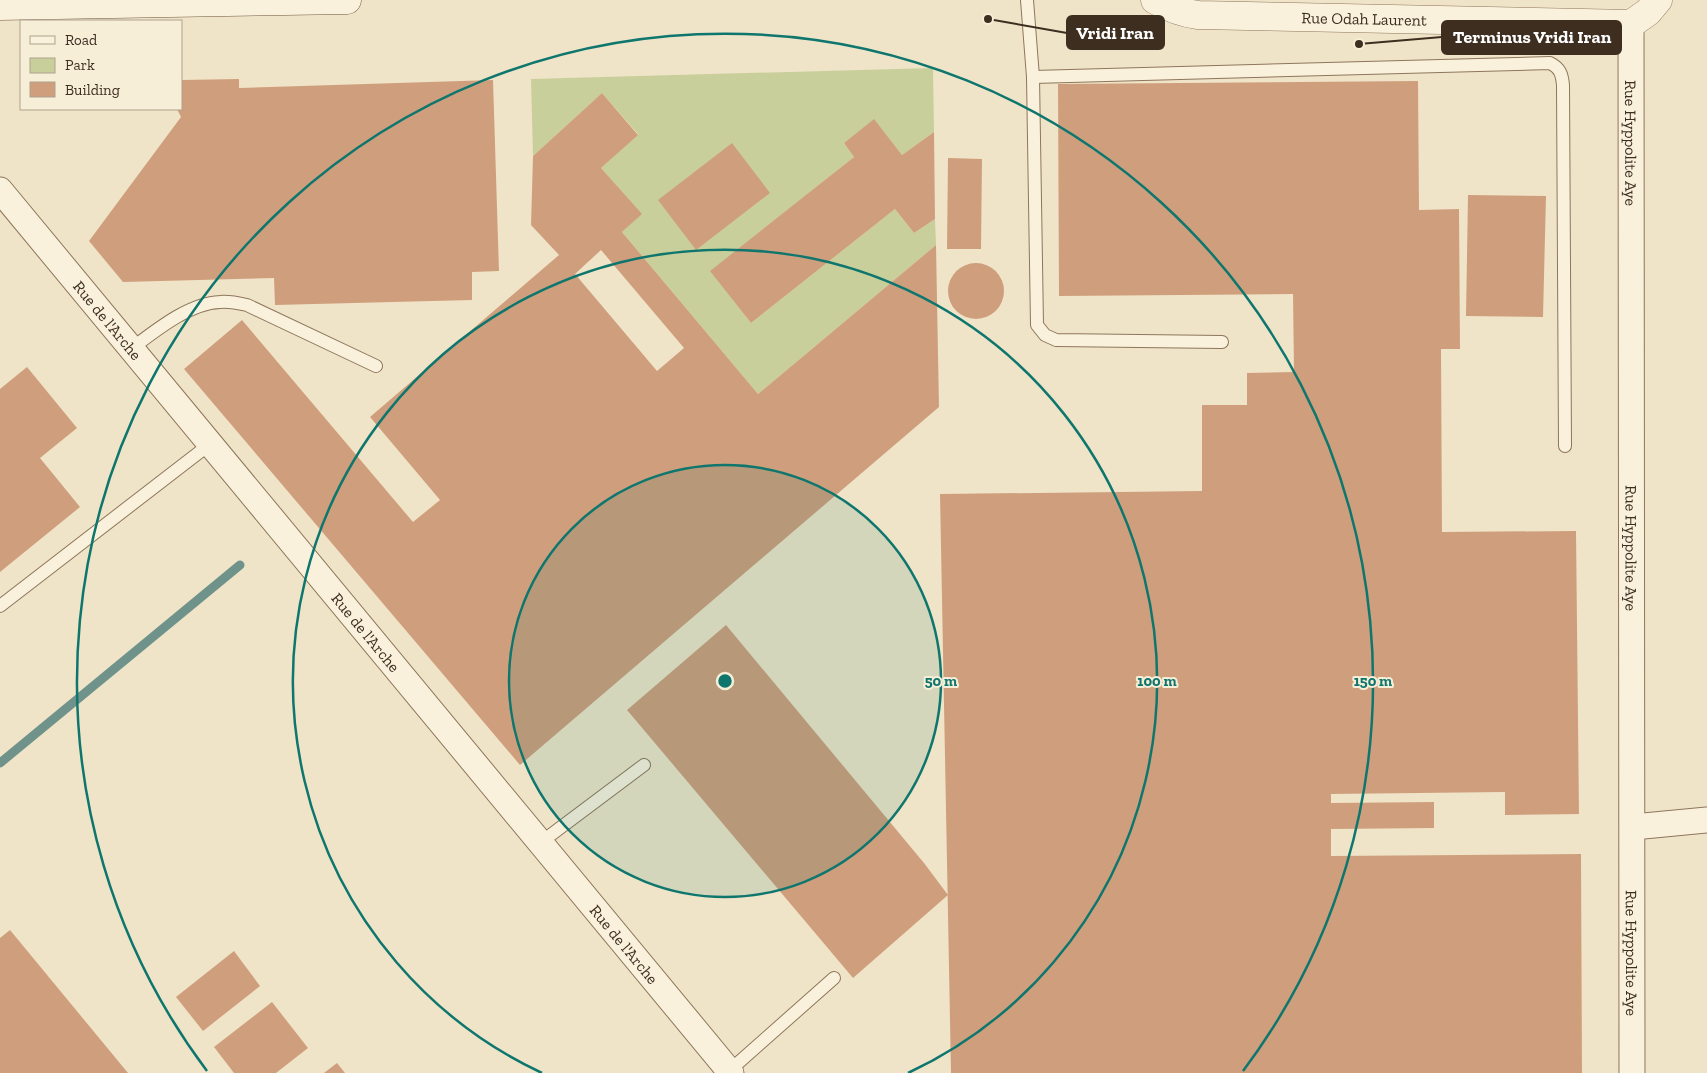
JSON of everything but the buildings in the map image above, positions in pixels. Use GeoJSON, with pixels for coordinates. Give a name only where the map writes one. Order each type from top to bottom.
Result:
{"type":"FeatureCollection","features":[{"type":"Feature","properties":{"kind":"street"},"geometry":{"type":"LineString","coordinates":[[0,6],[347,0]]}},
{"type":"Feature","properties":{"kind":"street","name":"Rue Odah Laurent"},"geometry":{"type":"LineString","coordinates":[[1155,0],[1182,13],[1198,16],[1631,24]]}},
{"type":"Feature","properties":{"kind":"street"},"geometry":{"type":"LineString","coordinates":[[1631,24],[1648,12],[1658,0]]}},
{"type":"Feature","properties":{"kind":"street","name":"Rue Hyppolite Aye"},"geometry":{"type":"LineString","coordinates":[[1631,24],[1632,1073]]}},
{"type":"Feature","properties":{"kind":"street","name":"Rue de l'Arche"},"geometry":{"type":"LineString","coordinates":[[0,190],[730,1072]]}},
{"type":"Feature","properties":{"kind":"street"},"geometry":{"type":"LineString","coordinates":[[1633,827],[1707,820]]}},
{"type":"Feature","properties":{"kind":"lane"},"geometry":{"type":"LineString","coordinates":[[1027,0],[1033,77],[1037,325],[1045,335],[1056,340],[1222,342]]}},
{"type":"Feature","properties":{"kind":"lane"},"geometry":{"type":"LineString","coordinates":[[1033,77],[1550,64],[1558,67],[1561,72],[1563,85],[1565,446]]}},
{"type":"Feature","properties":{"kind":"lane"},"geometry":{"type":"LineString","coordinates":[[132,349],[192,309],[205,304],[234,302],[247,305],[376,366]]}},
{"type":"Feature","properties":{"kind":"lane"},"geometry":{"type":"LineString","coordinates":[[0,606],[210,444]]}},
{"type":"Feature","properties":{"kind":"lane"},"geometry":{"type":"LineString","coordinates":[[540,843],[644,765]]}},
{"type":"Feature","properties":{"kind":"lane"},"geometry":{"type":"LineString","coordinates":[[730,1072],[834,978]]}},
{"type":"Feature","properties":{"kind":"green space"},"geometry":{"type":"Polygon","coordinates":[[[933,68],[934,132],[902,155],[874,120],[844,143],[854,157],[711,271],[751,323],[895,209],[914,233],[935,219],[936,245],[758,394],[622,232],[641,214],[601,168],[638,134],[602,93],[533,156],[531,79],[933,68]]]}},
{"type":"Feature","properties":{"kind":"waterway"},"geometry":{"type":"LineString","coordinates":[[0,763],[240,565]]}},
{"type":"Feature","properties":{"kind":"place","name":"Vridi Iran"},"geometry":{"type":"Point","coordinates":[988,19]}},
{"type":"Feature","properties":{"kind":"place","name":"Terminus Vridi Iran"},"geometry":{"type":"Point","coordinates":[1359,44]}}]}
